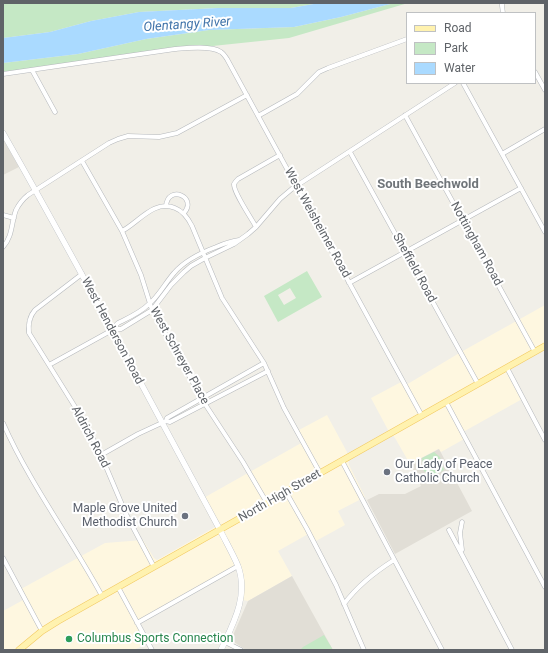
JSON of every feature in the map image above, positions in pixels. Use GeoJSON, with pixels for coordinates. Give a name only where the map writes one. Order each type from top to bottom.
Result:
{"type":"FeatureCollection","features":[{"type":"Feature","properties":{"kind":"main road","name":"West Henderson Road"},"geometry":{"type":"LineString","coordinates":[[3,133],[114,329],[234,555],[241,576],[242,598],[237,614],[221,650]]}},
{"type":"Feature","properties":{"kind":"main road","name":"North High Street"},"geometry":{"type":"LineString","coordinates":[[20,650],[42,631],[102,596],[545,346]]}},
{"type":"Feature","properties":{"kind":"street"},"geometry":{"type":"LineString","coordinates":[[258,116],[298,94],[319,72],[406,39]]}},
{"type":"Feature","properties":{"kind":"street","name":"West Weisheimer Road"},"geometry":{"type":"LineString","coordinates":[[3,74],[175,48],[215,49],[225,55],[422,416]]}},
{"type":"Feature","properties":{"kind":"street"},"geometry":{"type":"LineString","coordinates":[[32,70],[55,112]]}},
{"type":"Feature","properties":{"kind":"street"},"geometry":{"type":"LineString","coordinates":[[536,74],[545,90]]}},
{"type":"Feature","properties":{"kind":"street"},"geometry":{"type":"LineString","coordinates":[[49,365],[114,329],[121,329],[152,310],[171,285],[184,272],[191,266],[234,244],[248,234],[256,227],[271,208],[286,194],[453,84]]}},
{"type":"Feature","properties":{"kind":"street"},"geometry":{"type":"LineString","coordinates":[[464,84],[545,232]]}},
{"type":"Feature","properties":{"kind":"street"},"geometry":{"type":"LineString","coordinates":[[3,247],[11,233],[16,211],[21,202],[28,195],[109,143],[128,136],[159,137],[177,132],[247,95]]}},
{"type":"Feature","properties":{"kind":"street","name":"Nottingham Road"},"geometry":{"type":"LineString","coordinates":[[405,115],[535,352]]}},
{"type":"Feature","properties":{"kind":"street"},"geometry":{"type":"LineString","coordinates":[[502,154],[545,129]]}},
{"type":"Feature","properties":{"kind":"street","name":"Sheffield Road"},"geometry":{"type":"LineString","coordinates":[[350,152],[478,384]]}},
{"type":"Feature","properties":{"kind":"street"},"geometry":{"type":"LineString","coordinates":[[256,227],[237,195],[234,186],[238,179],[280,155]]}},
{"type":"Feature","properties":{"kind":"street","name":"West Schreyer Place"},"geometry":{"type":"LineString","coordinates":[[82,161],[122,231],[141,275],[152,310],[201,398],[243,462],[266,503]]}},
{"type":"Feature","properties":{"kind":"street"},"geometry":{"type":"LineString","coordinates":[[349,283],[521,188]]}},
{"type":"Feature","properties":{"kind":"street"},"geometry":{"type":"LineString","coordinates":[[166,206],[172,195],[177,194],[183,196],[187,201],[187,208],[184,213]]}},
{"type":"Feature","properties":{"kind":"street"},"geometry":{"type":"LineString","coordinates":[[122,231],[157,207],[175,207],[184,213],[189,220],[222,298],[264,363],[284,408],[320,473]]}},
{"type":"Feature","properties":{"kind":"street"},"geometry":{"type":"LineString","coordinates":[[3,215],[14,218]]}},
{"type":"Feature","properties":{"kind":"street"},"geometry":{"type":"LineString","coordinates":[[114,329],[118,323],[150,304],[174,272],[191,258],[232,240],[239,240]]}},
{"type":"Feature","properties":{"kind":"street","name":"Aldrich Road"},"geometry":{"type":"LineString","coordinates":[[82,274],[35,310],[30,316],[28,328],[29,332],[87,426],[126,514],[154,567]]}},
{"type":"Feature","properties":{"kind":"street"},"geometry":{"type":"LineString","coordinates":[[101,455],[138,434],[164,422],[167,418],[264,363]]}},
{"type":"Feature","properties":{"kind":"street"},"geometry":{"type":"LineString","coordinates":[[507,368],[545,440]]}},
{"type":"Feature","properties":{"kind":"street"},"geometry":{"type":"LineString","coordinates":[[164,422],[170,422],[268,371]]}},
{"type":"Feature","properties":{"kind":"street"},"geometry":{"type":"LineString","coordinates":[[446,402],[545,587]]}},
{"type":"Feature","properties":{"kind":"street"},"geometry":{"type":"LineString","coordinates":[[3,423],[28,474],[80,557],[102,596]]}},
{"type":"Feature","properties":{"kind":"street"},"geometry":{"type":"LineString","coordinates":[[342,461],[442,650]]}},
{"type":"Feature","properties":{"kind":"street"},"geometry":{"type":"LineString","coordinates":[[286,492],[336,585],[364,650]]}},
{"type":"Feature","properties":{"kind":"street"},"geometry":{"type":"LineString","coordinates":[[462,522],[460,533],[462,554]]}},
{"type":"Feature","properties":{"kind":"street"},"geometry":{"type":"LineString","coordinates":[[449,530],[512,650]]}},
{"type":"Feature","properties":{"kind":"street"},"geometry":{"type":"LineString","coordinates":[[3,558],[42,631]]}},
{"type":"Feature","properties":{"kind":"street"},"geometry":{"type":"LineString","coordinates":[[344,604],[364,582],[380,568],[394,560]]}},
{"type":"Feature","properties":{"kind":"street"},"geometry":{"type":"LineString","coordinates":[[137,623],[238,566]]}},
{"type":"Feature","properties":{"kind":"street"},"geometry":{"type":"LineString","coordinates":[[118,587],[152,650]]}},
{"type":"Feature","properties":{"kind":"street"},"geometry":{"type":"LineString","coordinates":[[225,642],[240,650]]}},
{"type":"Feature","properties":{"kind":"shaded area"},"geometry":{"type":"Polygon","coordinates":[[[3,139],[19,167],[3,175],[3,139]]]}},
{"type":"Feature","properties":{"kind":"shaded area"},"geometry":{"type":"Polygon","coordinates":[[[545,305],[545,347],[507,368],[524,398],[463,432],[466,438],[441,452],[438,449],[410,464],[395,438],[388,430],[371,398],[403,381],[406,385],[545,305]]]}},
{"type":"Feature","properties":{"kind":"shaded area"},"geometry":{"type":"Polygon","coordinates":[[[327,415],[347,452],[349,465],[365,497],[338,511],[345,525],[314,542],[310,533],[278,551],[292,576],[248,601],[243,600],[240,566],[138,622],[148,643],[134,650],[3,650],[3,611],[25,599],[21,589],[105,543],[143,540],[154,558],[157,560],[215,527],[200,500],[303,442],[297,431],[327,415]]]}},
{"type":"Feature","properties":{"kind":"shaded area"},"geometry":{"type":"Polygon","coordinates":[[[439,449],[472,511],[395,554],[367,500],[379,494],[405,494],[421,486],[410,464],[439,449]]]}},
{"type":"Feature","properties":{"kind":"shaded area"},"geometry":{"type":"Polygon","coordinates":[[[292,576],[333,650],[246,650],[231,640],[248,601],[292,576]]]}},
{"type":"Feature","properties":{"kind":"green space"},"geometry":{"type":"Polygon","coordinates":[[[3,3],[319,3],[291,8],[218,8],[139,12],[91,21],[50,32],[3,38],[3,3]]]}},
{"type":"Feature","properties":{"kind":"green space"},"geometry":{"type":"Polygon","coordinates":[[[394,3],[408,3],[289,38],[136,54],[3,76],[3,63],[78,54],[146,39],[209,30],[294,27],[341,17],[394,3]]]}},
{"type":"Feature","properties":{"kind":"green space"},"geometry":{"type":"Polygon","coordinates":[[[307,271],[322,297],[278,322],[264,296],[307,271]],[[290,288],[278,295],[284,305],[296,298],[290,288]]]}},
{"type":"Feature","properties":{"kind":"green space"},"geometry":{"type":"Polygon","coordinates":[[[434,452],[440,457],[444,470],[431,477],[424,471],[422,458],[434,452]]]}},
{"type":"Feature","properties":{"kind":"green space"},"geometry":{"type":"Polygon","coordinates":[[[324,635],[333,650],[300,650],[303,647],[324,635]]]}},
{"type":"Feature","properties":{"kind":"water","name":"Olentangy River"},"geometry":{"type":"Polygon","coordinates":[[[319,3],[394,3],[341,17],[294,27],[209,30],[146,39],[78,54],[3,63],[3,38],[50,32],[91,21],[139,12],[218,8],[291,8],[319,3]]]}},
{"type":"Feature","properties":{"kind":"place","name":"Our Lady of Peace Catholic Church"},"geometry":{"type":"Point","coordinates":[387,472]}},
{"type":"Feature","properties":{"kind":"place","name":"Maple Grove United Methodist Church"},"geometry":{"type":"Point","coordinates":[185,516]}},
{"type":"Feature","properties":{"kind":"place","name":"Columbus Sports Connection"},"geometry":{"type":"Point","coordinates":[69,639]}},
{"type":"Feature","properties":{"kind":"district","name":"South Beechwold"},"geometry":{"type":"Point","coordinates":[428,185]}}]}
